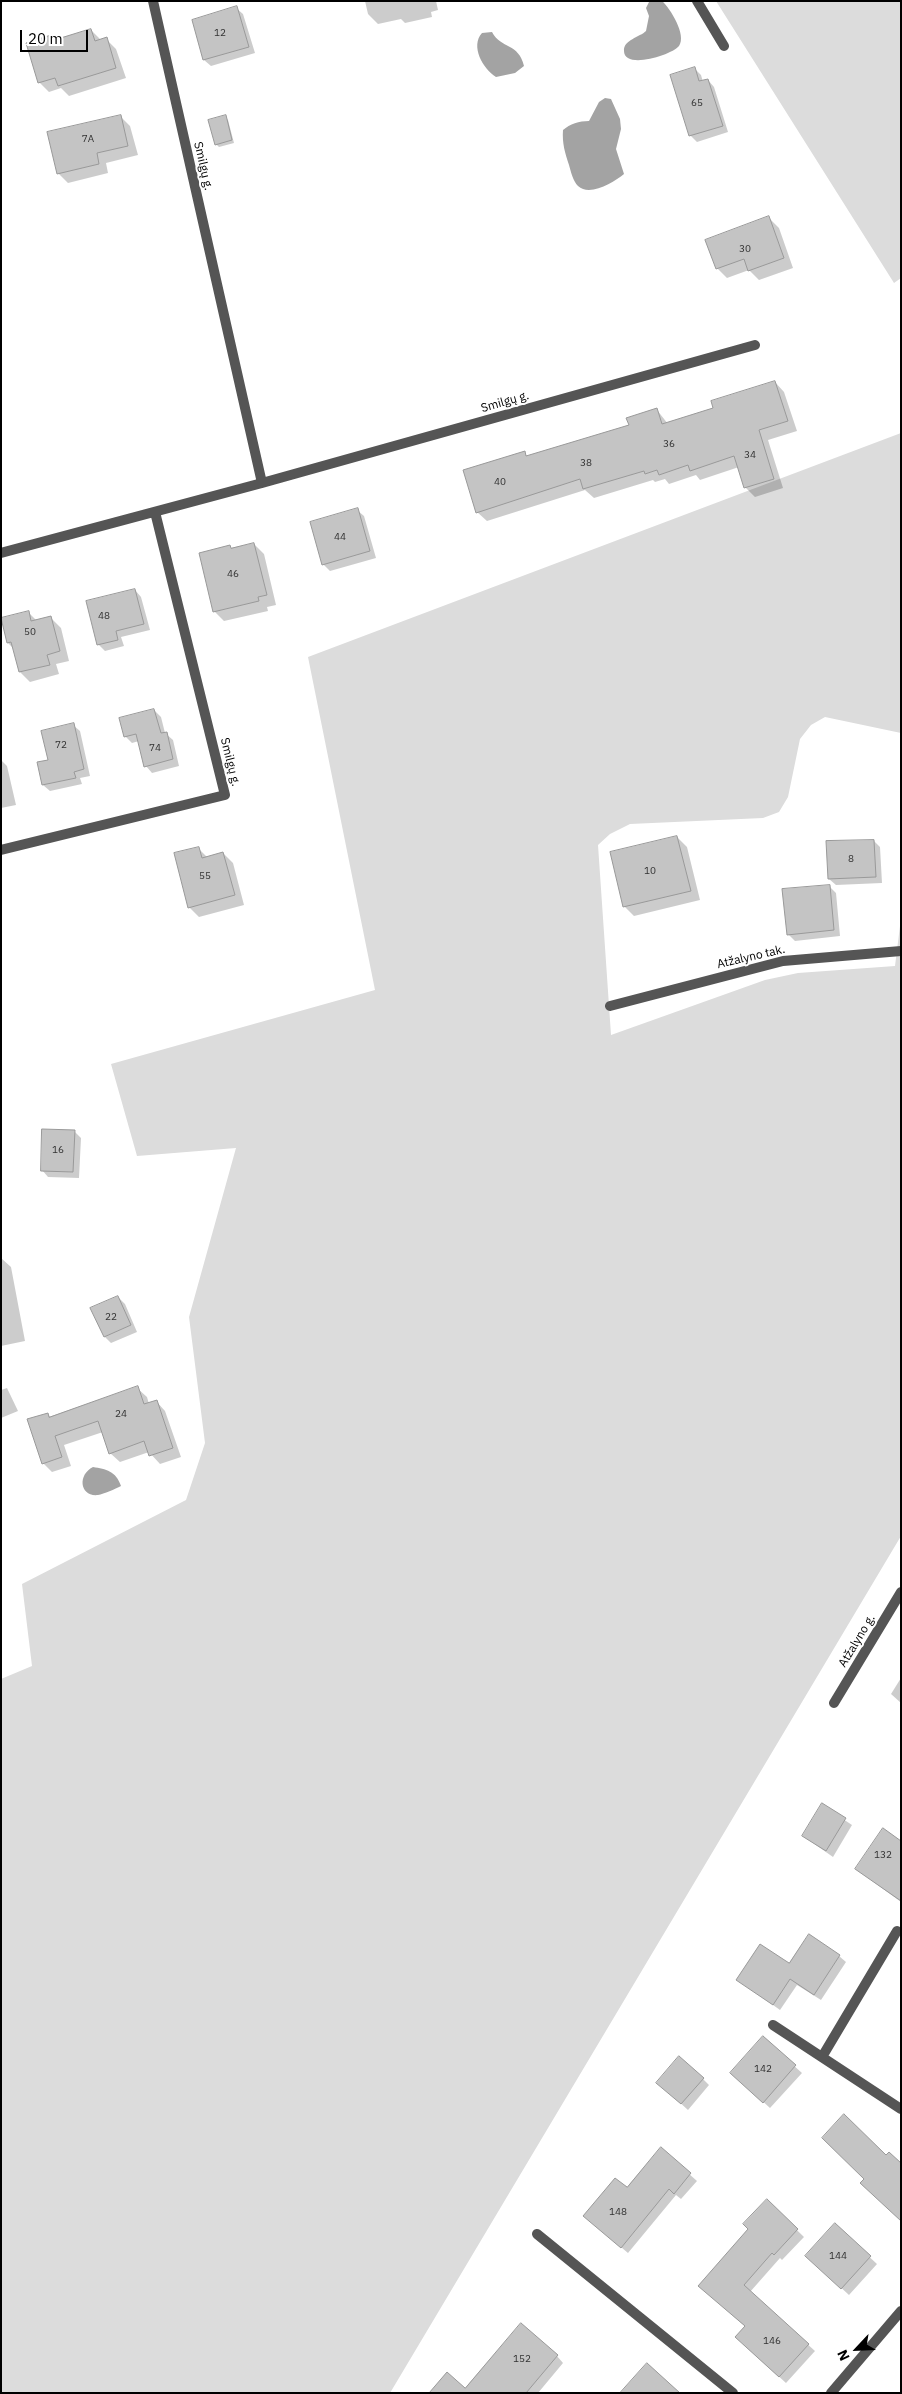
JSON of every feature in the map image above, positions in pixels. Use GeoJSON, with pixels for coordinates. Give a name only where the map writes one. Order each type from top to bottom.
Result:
{"type":"FeatureCollection","features":[{"type":"Feature","properties":{"kind":"street","name":"Smilgų g."},"geometry":{"type":"LineString","coordinates":[[153,1],[262,483]]}},
{"type":"Feature","properties":{"kind":"street"},"geometry":{"type":"LineString","coordinates":[[697,1],[724,46]]}},
{"type":"Feature","properties":{"kind":"street","name":"Smilgų g."},"geometry":{"type":"LineString","coordinates":[[1,554],[755,345]]}},
{"type":"Feature","properties":{"kind":"street","name":"Smilgų g."},"geometry":{"type":"LineString","coordinates":[[1,850],[225,795],[155,512]]}},
{"type":"Feature","properties":{"kind":"street","name":"Atžalyno tak."},"geometry":{"type":"LineString","coordinates":[[610,1006],[783,961],[901,951]]}},
{"type":"Feature","properties":{"kind":"street","name":"Atžalyno g."},"geometry":{"type":"LineString","coordinates":[[834,1703],[901,1592]]}},
{"type":"Feature","properties":{"kind":"street"},"geometry":{"type":"LineString","coordinates":[[822,2057],[897,1931]]}},
{"type":"Feature","properties":{"kind":"street"},"geometry":{"type":"LineString","coordinates":[[773,2025],[901,2108]]}},
{"type":"Feature","properties":{"kind":"street"},"geometry":{"type":"LineString","coordinates":[[537,2234],[733,2393]]}},
{"type":"Feature","properties":{"kind":"street"},"geometry":{"type":"LineString","coordinates":[[831,2393],[901,2310]]}},
{"type":"Feature","properties":{"kind":"shaded area"},"geometry":{"type":"Polygon","coordinates":[[[662,1],[673,15],[679,29],[681,41],[679,46],[675,50],[659,57],[640,60],[626,57],[624,47],[626,44],[646,31],[649,16],[646,8],[649,2],[662,1]]]}},
{"type":"Feature","properties":{"kind":"shaded area"},"geometry":{"type":"Polygon","coordinates":[[[716,1],[901,1],[901,278],[894,283],[716,1]]]}},
{"type":"Feature","properties":{"kind":"shaded area"},"geometry":{"type":"Polygon","coordinates":[[[492,32],[500,41],[518,53],[522,59],[524,66],[515,73],[496,77],[483,63],[477,44],[482,33],[492,32]]]}},
{"type":"Feature","properties":{"kind":"shaded area"},"geometry":{"type":"Polygon","coordinates":[[[605,98],[611,99],[620,119],[621,129],[616,149],[624,174],[602,187],[589,190],[583,189],[573,179],[564,148],[563,130],[575,123],[589,121],[599,102],[605,98]]]}},
{"type":"Feature","properties":{"kind":"shaded area"},"geometry":{"type":"Polygon","coordinates":[[[901,433],[901,733],[825,717],[811,725],[800,739],[788,797],[779,812],[763,818],[630,824],[610,834],[598,845],[611,1035],[765,980],[798,973],[895,966],[901,918],[901,1536],[390,2393],[1,2393],[1,1679],[32,1666],[22,1584],[186,1500],[205,1443],[189,1317],[236,1148],[137,1156],[111,1064],[375,990],[308,657],[901,433]]]}},
{"type":"Feature","properties":{"kind":"shaded area"},"geometry":{"type":"Polygon","coordinates":[[[93,1467],[113,1474],[121,1486],[98,1495],[87,1493],[83,1485],[84,1475],[93,1467]]]}},
{"type":"Feature","properties":{"kind":"building"},"geometry":{"type":"Polygon","coordinates":[[[237,6],[249,47],[203,60],[192,20],[237,6]]]}},
{"type":"Feature","properties":{"kind":"building"},"geometry":{"type":"Polygon","coordinates":[[[91,29],[95,41],[107,37],[116,68],[58,86],[55,78],[38,83],[26,43],[51,35],[53,40],[91,29]]]}},
{"type":"Feature","properties":{"kind":"building"},"geometry":{"type":"Polygon","coordinates":[[[695,67],[699,81],[708,79],[723,126],[689,136],[670,75],[695,67]]]}},
{"type":"Feature","properties":{"kind":"building"},"geometry":{"type":"Polygon","coordinates":[[[121,115],[128,146],[97,153],[99,164],[57,174],[47,132],[121,115]]]}},
{"type":"Feature","properties":{"kind":"building"},"geometry":{"type":"Polygon","coordinates":[[[226,115],[232,140],[215,145],[208,120],[226,115]]]}},
{"type":"Feature","properties":{"kind":"building"},"geometry":{"type":"Polygon","coordinates":[[[769,216],[784,258],[748,271],[744,259],[716,269],[705,240],[769,216]]]}},
{"type":"Feature","properties":{"kind":"building"},"geometry":{"type":"Polygon","coordinates":[[[775,381],[788,421],[759,430],[774,479],[744,488],[734,456],[690,471],[688,465],[659,475],[657,470],[645,474],[644,471],[583,489],[580,479],[476,513],[463,470],[525,451],[526,456],[629,425],[626,418],[657,408],[662,424],[713,408],[711,401],[775,381]]]}},
{"type":"Feature","properties":{"kind":"building"},"geometry":{"type":"Polygon","coordinates":[[[358,508],[370,551],[322,565],[310,522],[358,508]]]}},
{"type":"Feature","properties":{"kind":"building"},"geometry":{"type":"Polygon","coordinates":[[[254,543],[267,595],[258,597],[259,601],[213,612],[199,553],[230,545],[231,548],[254,543]]]}},
{"type":"Feature","properties":{"kind":"building"},"geometry":{"type":"Polygon","coordinates":[[[135,589],[144,624],[116,631],[118,640],[97,645],[86,601],[135,589]]]}},
{"type":"Feature","properties":{"kind":"building"},"geometry":{"type":"Polygon","coordinates":[[[29,611],[31,621],[51,616],[60,651],[47,655],[50,665],[19,672],[11,642],[7,643],[1,618],[29,611]]]}},
{"type":"Feature","properties":{"kind":"building"},"geometry":{"type":"Polygon","coordinates":[[[154,709],[161,733],[167,732],[173,759],[144,767],[136,734],[124,737],[119,718],[154,709]]]}},
{"type":"Feature","properties":{"kind":"building"},"geometry":{"type":"Polygon","coordinates":[[[74,723],[84,769],[74,772],[76,778],[42,785],[37,762],[48,760],[41,731],[74,723]]]}},
{"type":"Feature","properties":{"kind":"building"},"geometry":{"type":"Polygon","coordinates":[[[677,836],[691,891],[623,907],[610,852],[677,836]]]}},
{"type":"Feature","properties":{"kind":"building"},"geometry":{"type":"Polygon","coordinates":[[[874,840],[876,877],[828,879],[826,841],[874,840]]]}},
{"type":"Feature","properties":{"kind":"building"},"geometry":{"type":"Polygon","coordinates":[[[199,847],[202,858],[223,852],[235,895],[188,908],[174,853],[199,847]]]}},
{"type":"Feature","properties":{"kind":"building"},"geometry":{"type":"Polygon","coordinates":[[[830,885],[834,930],[787,935],[782,889],[830,885]]]}},
{"type":"Feature","properties":{"kind":"building"},"geometry":{"type":"Polygon","coordinates":[[[42,1129],[75,1130],[73,1172],[41,1171],[42,1129]]]}},
{"type":"Feature","properties":{"kind":"building"},"geometry":{"type":"Polygon","coordinates":[[[118,1296],[131,1325],[104,1337],[90,1308],[118,1296]]]}},
{"type":"Feature","properties":{"kind":"building"},"geometry":{"type":"Polygon","coordinates":[[[138,1386],[144,1404],[157,1400],[173,1448],[149,1456],[144,1441],[109,1454],[98,1421],[55,1436],[62,1457],[42,1464],[27,1419],[48,1413],[49,1417],[138,1386]]]}},
{"type":"Feature","properties":{"kind":"building"},"geometry":{"type":"Polygon","coordinates":[[[822,1803],[846,1818],[826,1851],[802,1836],[822,1803]]]}},
{"type":"Feature","properties":{"kind":"building"},"geometry":{"type":"Polygon","coordinates":[[[883,1828],[901,1841],[901,1901],[855,1869],[883,1828]]]}},
{"type":"Feature","properties":{"kind":"building"},"geometry":{"type":"Polygon","coordinates":[[[809,1934],[840,1955],[814,1995],[790,1979],[773,2005],[736,1980],[760,1944],[789,1963],[809,1934]]]}},
{"type":"Feature","properties":{"kind":"building"},"geometry":{"type":"Polygon","coordinates":[[[763,2036],[796,2065],[763,2103],[730,2073],[763,2036]]]}},
{"type":"Feature","properties":{"kind":"building"},"geometry":{"type":"Polygon","coordinates":[[[679,2056],[704,2078],[681,2104],[656,2083],[679,2056]]]}},
{"type":"Feature","properties":{"kind":"building"},"geometry":{"type":"Polygon","coordinates":[[[844,2114],[886,2155],[889,2152],[901,2163],[901,2221],[860,2183],[864,2179],[822,2138],[844,2114]]]}},
{"type":"Feature","properties":{"kind":"building"},"geometry":{"type":"Polygon","coordinates":[[[661,2147],[691,2173],[674,2194],[669,2189],[621,2248],[583,2216],[615,2178],[627,2187],[661,2147]]]}},
{"type":"Feature","properties":{"kind":"building"},"geometry":{"type":"Polygon","coordinates":[[[767,2199],[798,2229],[774,2255],[772,2253],[744,2285],[809,2344],[779,2377],[735,2337],[745,2326],[698,2286],[748,2229],[743,2224],[767,2199]]]}},
{"type":"Feature","properties":{"kind":"building"},"geometry":{"type":"Polygon","coordinates":[[[835,2223],[871,2256],[841,2289],[805,2256],[835,2223]]]}},
{"type":"Feature","properties":{"kind":"building"},"geometry":{"type":"Polygon","coordinates":[[[521,2323],[558,2355],[526,2393],[429,2393],[447,2372],[465,2388],[521,2323]]]}},
{"type":"Feature","properties":{"kind":"building"},"geometry":{"type":"Polygon","coordinates":[[[647,2363],[680,2393],[620,2393],[647,2363]]]}}]}
